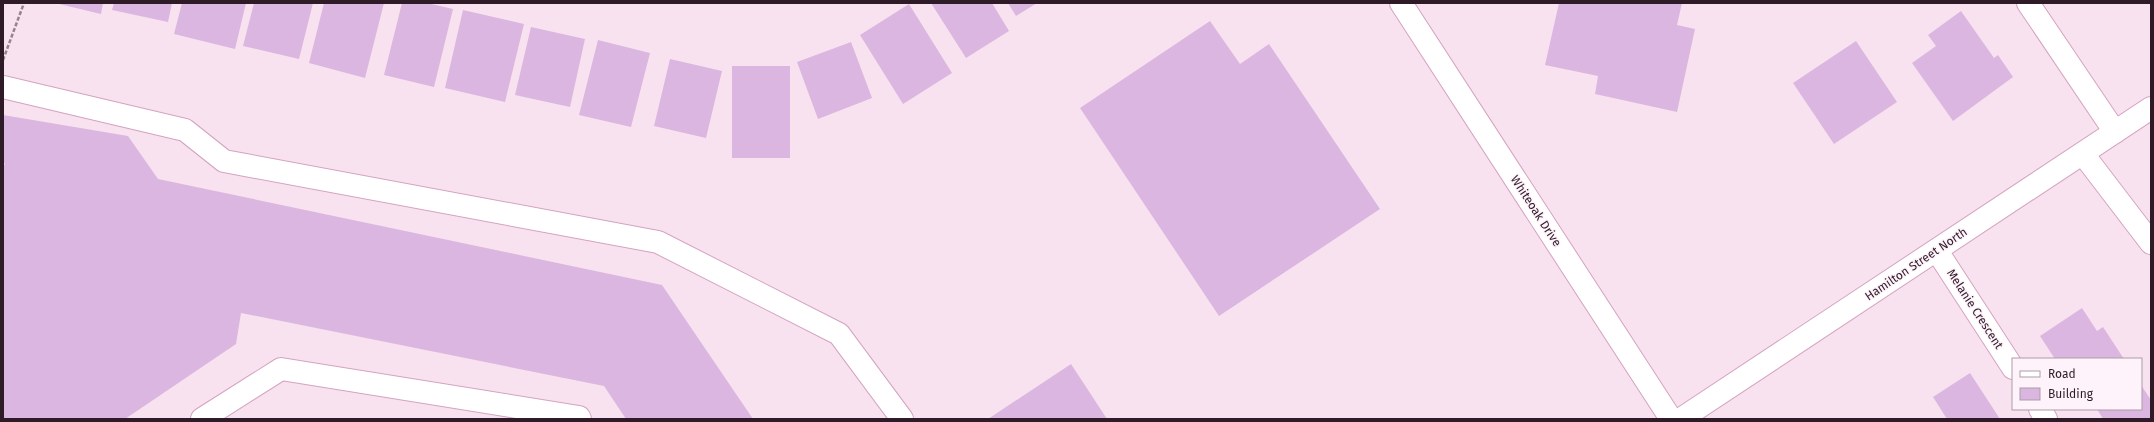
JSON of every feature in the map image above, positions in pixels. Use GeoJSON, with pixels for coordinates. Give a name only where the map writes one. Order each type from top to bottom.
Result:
{"type":"FeatureCollection","features":[{"type":"Feature","properties":{"kind":"street","name":"Whiteoak Drive"},"geometry":{"type":"LineString","coordinates":[[1400,3],[1671,419]]}},
{"type":"Feature","properties":{"kind":"street"},"geometry":{"type":"LineString","coordinates":[[2028,3],[2115,132]]}},
{"type":"Feature","properties":{"kind":"street"},"geometry":{"type":"LineString","coordinates":[[3,87],[185,130],[224,161],[658,242],[840,334],[902,419]]}},
{"type":"Feature","properties":{"kind":"street","name":"Hamilton Street North"},"geometry":{"type":"LineString","coordinates":[[1681,419],[2151,108]]}},
{"type":"Feature","properties":{"kind":"street"},"geometry":{"type":"LineString","coordinates":[[2083,154],[2151,243]]}},
{"type":"Feature","properties":{"kind":"street","name":"Melanie Crescent"},"geometry":{"type":"LineString","coordinates":[[1937,250],[2012,366]]}},
{"type":"Feature","properties":{"kind":"street"},"geometry":{"type":"LineString","coordinates":[[202,419],[281,369],[579,417],[580,419]]}},
{"type":"Feature","properties":{"kind":"street"},"geometry":{"type":"LineString","coordinates":[[2041,410],[2046,419]]}},
{"type":"Feature","properties":{"kind":"path"},"geometry":{"type":"LineString","coordinates":[[3,60],[24,3]]}},
{"type":"Feature","properties":{"kind":"building"},"geometry":{"type":"Polygon","coordinates":[[[55,3],[103,3],[101,14],[55,3]]]}},
{"type":"Feature","properties":{"kind":"building"},"geometry":{"type":"Polygon","coordinates":[[[114,3],[172,3],[168,22],[112,10],[114,3]]]}},
{"type":"Feature","properties":{"kind":"building"},"geometry":{"type":"Polygon","coordinates":[[[182,3],[246,3],[235,49],[174,34],[182,3]]]}},
{"type":"Feature","properties":{"kind":"building"},"geometry":{"type":"Polygon","coordinates":[[[254,3],[313,3],[299,59],[243,46],[254,3]]]}},
{"type":"Feature","properties":{"kind":"building"},"geometry":{"type":"Polygon","coordinates":[[[324,3],[384,3],[365,78],[309,63],[324,3]]]}},
{"type":"Feature","properties":{"kind":"building"},"geometry":{"type":"Polygon","coordinates":[[[402,3],[427,3],[453,9],[434,87],[384,75],[402,3]]]}},
{"type":"Feature","properties":{"kind":"building"},"geometry":{"type":"Polygon","coordinates":[[[931,3],[992,3],[1009,31],[966,58],[931,3]]]}},
{"type":"Feature","properties":{"kind":"building"},"geometry":{"type":"Polygon","coordinates":[[[1008,3],[1037,3],[1016,16],[1008,3]]]}},
{"type":"Feature","properties":{"kind":"building"},"geometry":{"type":"Polygon","coordinates":[[[1559,3],[1682,3],[1677,25],[1695,29],[1677,112],[1595,94],[1598,76],[1545,65],[1559,3]]]}},
{"type":"Feature","properties":{"kind":"building"},"geometry":{"type":"Polygon","coordinates":[[[909,4],[952,73],[903,104],[860,35],[909,4]]]}},
{"type":"Feature","properties":{"kind":"building"},"geometry":{"type":"Polygon","coordinates":[[[463,10],[524,24],[505,102],[445,88],[463,10]]]}},
{"type":"Feature","properties":{"kind":"building"},"geometry":{"type":"Polygon","coordinates":[[[1961,11],[1994,58],[1998,55],[2013,77],[1953,121],[1912,63],[1936,46],[1928,35],[1961,11]]]}},
{"type":"Feature","properties":{"kind":"building"},"geometry":{"type":"Polygon","coordinates":[[[1210,21],[1240,64],[1269,44],[1380,209],[1219,316],[1080,108],[1210,21]]]}},
{"type":"Feature","properties":{"kind":"building"},"geometry":{"type":"Polygon","coordinates":[[[531,27],[585,39],[570,107],[515,95],[531,27]]]}},
{"type":"Feature","properties":{"kind":"building"},"geometry":{"type":"Polygon","coordinates":[[[598,40],[650,53],[631,127],[579,115],[598,40]]]}},
{"type":"Feature","properties":{"kind":"building"},"geometry":{"type":"Polygon","coordinates":[[[1856,41],[1897,102],[1834,144],[1793,83],[1856,41]]]}},
{"type":"Feature","properties":{"kind":"building"},"geometry":{"type":"Polygon","coordinates":[[[851,42],[872,98],[818,119],[797,62],[851,42]]]}},
{"type":"Feature","properties":{"kind":"building"},"geometry":{"type":"Polygon","coordinates":[[[670,59],[722,71],[706,138],[654,126],[670,59]]]}},
{"type":"Feature","properties":{"kind":"building"},"geometry":{"type":"Polygon","coordinates":[[[732,66],[790,66],[790,158],[732,158],[732,66]]]}},
{"type":"Feature","properties":{"kind":"building"},"geometry":{"type":"Polygon","coordinates":[[[3,115],[128,136],[158,179],[662,285],[753,419],[626,419],[604,386],[241,313],[236,344],[125,419],[3,419],[3,166],[5,164],[3,161],[3,115]]]}},
{"type":"Feature","properties":{"kind":"building"},"geometry":{"type":"Polygon","coordinates":[[[2082,308],[2097,331],[2103,327],[2123,358],[2054,358],[2040,336],[2082,308]]]}},
{"type":"Feature","properties":{"kind":"building"},"geometry":{"type":"Polygon","coordinates":[[[1071,364],[1107,419],[988,419],[1071,364]]]}},
{"type":"Feature","properties":{"kind":"building"},"geometry":{"type":"Polygon","coordinates":[[[1970,373],[2000,419],[1947,419],[1933,397],[1970,373]]]}},
{"type":"Feature","properties":{"kind":"building"},"geometry":{"type":"Polygon","coordinates":[[[2142,386],[2151,400],[2151,419],[2103,419],[2098,410],[2142,410],[2142,386]]]}}]}
